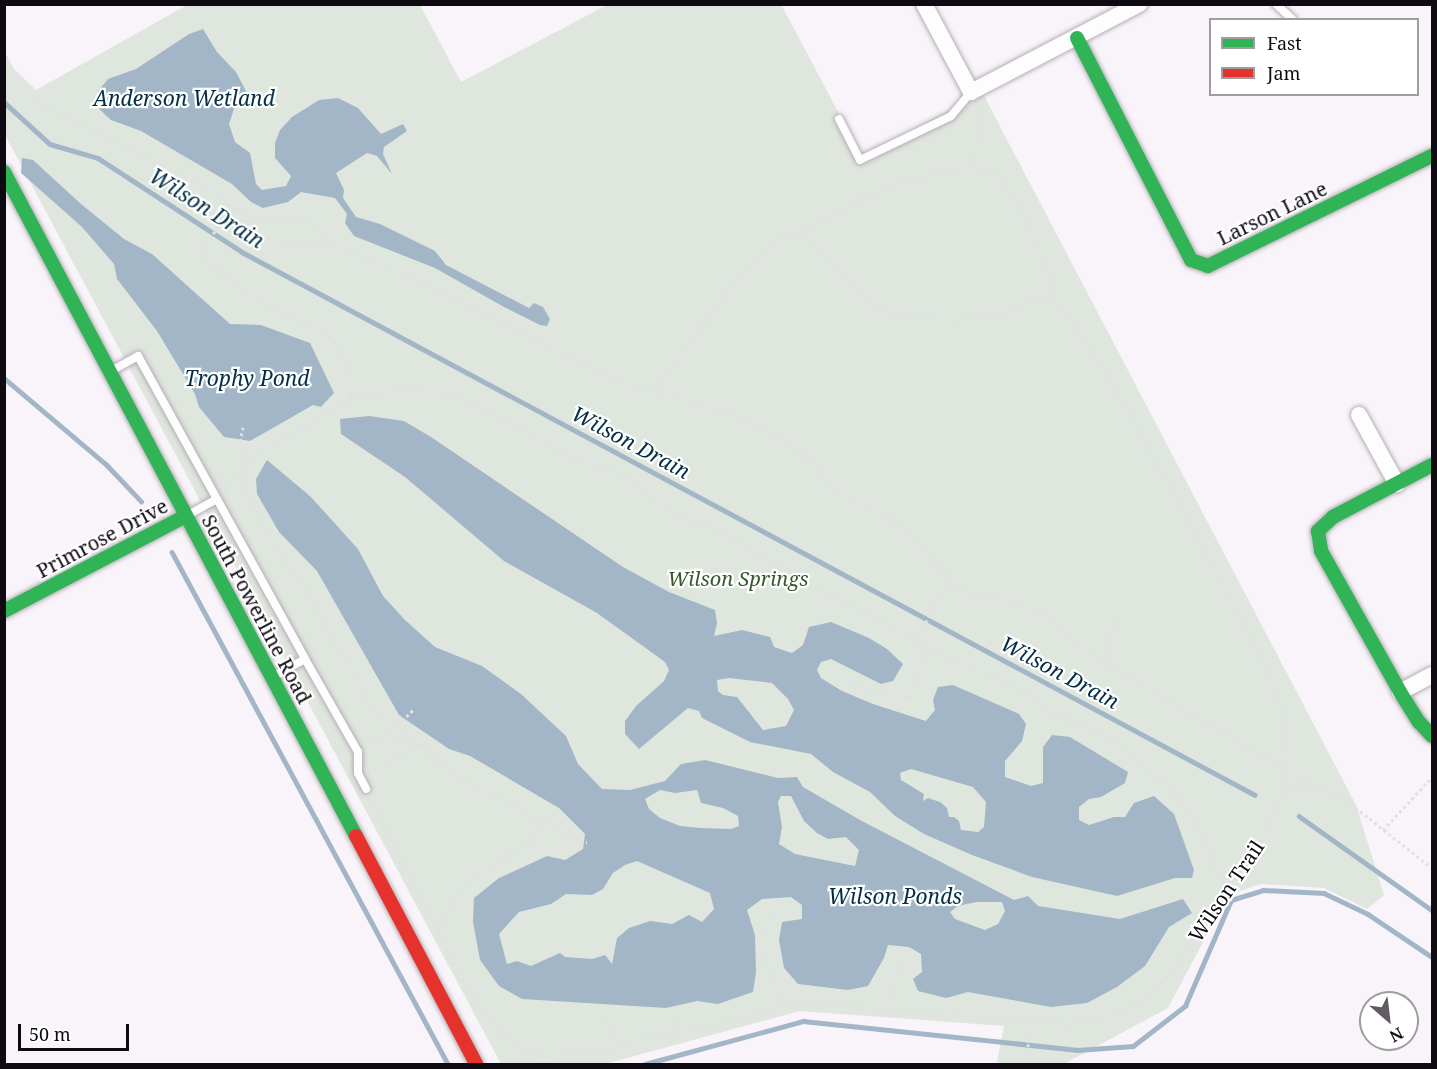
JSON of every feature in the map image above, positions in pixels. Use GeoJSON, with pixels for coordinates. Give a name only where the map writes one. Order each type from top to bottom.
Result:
{"type":"FeatureCollection","features":[{"type":"Feature","properties":{"kind":"street"},"geometry":{"type":"LineString","coordinates":[[924,4],[977,90],[1139,4]]}},
{"type":"Feature","properties":{"kind":"street","name":"Larson Lane"},"geometry":{"type":"LineString","coordinates":[[1077,38],[1191,260],[1208,266],[1432,156]]}},
{"type":"Feature","properties":{"kind":"street","name":"South Powerline Road"},"geometry":{"type":"LineString","coordinates":[[4,172],[476,1065]]}},
{"type":"Feature","properties":{"kind":"street"},"geometry":{"type":"LineString","coordinates":[[1359,415],[1397,484]]}},
{"type":"Feature","properties":{"kind":"street"},"geometry":{"type":"LineString","coordinates":[[1432,465],[1333,518],[1318,531],[1321,551],[1400,692],[1419,722],[1432,736]]}},
{"type":"Feature","properties":{"kind":"street","name":"Primrose Drive"},"geometry":{"type":"LineString","coordinates":[[4,611],[186,516]]}},
{"type":"Feature","properties":{"kind":"street"},"geometry":{"type":"LineString","coordinates":[[1400,692],[1432,675]]}},
{"type":"Feature","properties":{"kind":"lane"},"geometry":{"type":"LineString","coordinates":[[1276,4],[1291,18]]}},
{"type":"Feature","properties":{"kind":"lane"},"geometry":{"type":"LineString","coordinates":[[839,119],[860,160],[951,116],[977,90]]}},
{"type":"Feature","properties":{"kind":"lane"},"geometry":{"type":"LineString","coordinates":[[110,371],[138,356],[358,752],[358,773],[366,789]]}},
{"type":"Feature","properties":{"kind":"lane"},"geometry":{"type":"LineString","coordinates":[[186,516],[216,499]]}},
{"type":"Feature","properties":{"kind":"lane"},"geometry":{"type":"LineString","coordinates":[[272,678],[305,659]]}},
{"type":"Feature","properties":{"kind":"path"},"geometry":{"type":"LineString","coordinates":[[970,166],[977,142],[977,90]]}},
{"type":"Feature","properties":{"kind":"path"},"geometry":{"type":"LineString","coordinates":[[30,97],[215,192],[236,209],[259,221],[306,220],[319,226],[329,243]]}},
{"type":"Feature","properties":{"kind":"path"},"geometry":{"type":"LineString","coordinates":[[657,393],[662,381],[734,281],[783,236],[803,231],[846,206],[899,183],[970,166],[998,175],[1023,212],[1051,279],[1053,302],[1076,326],[1135,421],[1268,671],[1285,719],[1288,763],[1282,773]]}},
{"type":"Feature","properties":{"kind":"path"},"geometry":{"type":"LineString","coordinates":[[350,396],[352,378],[336,341],[325,331],[284,314],[241,289],[206,260],[204,253],[206,246],[221,221],[226,220],[271,239],[301,244],[321,241],[329,243],[414,278],[592,368],[657,393],[727,412],[752,423],[799,450],[839,494],[889,518],[910,532],[952,581],[970,594],[1018,603],[1050,617],[1071,638],[1105,662],[1278,765],[1287,786],[1299,785],[1327,790],[1346,800],[1432,868]]}},
{"type":"Feature","properties":{"kind":"path"},"geometry":{"type":"LineString","coordinates":[[803,231],[865,300],[897,315],[959,320],[1004,312],[1026,302],[1053,302]]}},
{"type":"Feature","properties":{"kind":"path"},"geometry":{"type":"LineString","coordinates":[[212,489],[240,476],[249,458],[340,406],[350,396],[408,388],[455,394],[582,462],[622,473],[654,499],[682,517],[710,526],[845,603],[878,616],[919,645],[1023,690],[1053,713],[1113,739],[1174,792],[1196,821],[1216,870],[1229,885]]}},
{"type":"Feature","properties":{"kind":"path"},"geometry":{"type":"LineString","coordinates":[[243,427],[240,443],[243,443],[242,451],[249,458]]}},
{"type":"Feature","properties":{"kind":"path"},"geometry":{"type":"LineString","coordinates":[[240,476],[252,505],[278,551],[314,601],[331,636],[347,656],[366,697],[394,739],[420,744],[437,761],[476,788],[522,807],[536,819],[545,821],[580,842],[587,842]]}},
{"type":"Feature","properties":{"kind":"path"},"geometry":{"type":"LineString","coordinates":[[911,638],[924,626],[939,595],[952,581]]}},
{"type":"Feature","properties":{"kind":"path"},"geometry":{"type":"LineString","coordinates":[[1105,662],[1106,639],[1119,619]]}},
{"type":"Feature","properties":{"kind":"path"},"geometry":{"type":"LineString","coordinates":[[848,680],[874,694],[910,698],[923,657],[919,645]]}},
{"type":"Feature","properties":{"kind":"path"},"geometry":{"type":"LineString","coordinates":[[408,741],[408,735],[398,725],[413,710]]}},
{"type":"Feature","properties":{"kind":"path"},"geometry":{"type":"LineString","coordinates":[[358,752],[388,732]]}},
{"type":"Feature","properties":{"kind":"path"},"geometry":{"type":"LineString","coordinates":[[366,789],[369,773],[420,744]]}},
{"type":"Feature","properties":{"kind":"path"},"geometry":{"type":"LineString","coordinates":[[1299,785],[1301,781],[1315,773]]}},
{"type":"Feature","properties":{"kind":"path"},"geometry":{"type":"LineString","coordinates":[[1383,830],[1432,777]]}},
{"type":"Feature","properties":{"kind":"path","name":"Wilson Trail"},"geometry":{"type":"LineString","coordinates":[[366,789],[448,951],[484,1015],[521,1047],[542,1056],[557,1057],[601,1052],[672,1033],[752,1017],[781,1006],[809,1001],[887,1010],[1035,1021],[1081,1022],[1137,1003],[1152,992],[1176,966],[1229,885],[1256,852],[1287,786]]}},
{"type":"Feature","properties":{"kind":"path"},"geometry":{"type":"LineString","coordinates":[[439,931],[451,906],[472,878],[532,841],[539,827],[536,819]]}},
{"type":"Feature","properties":{"kind":"path"},"geometry":{"type":"LineString","coordinates":[[776,912],[760,935],[760,952],[774,980],[781,1006]]}},
{"type":"Feature","properties":{"kind":"path"},"geometry":{"type":"LineString","coordinates":[[887,1010],[900,960]]}},
{"type":"Feature","properties":{"kind":"path"},"geometry":{"type":"LineString","coordinates":[[608,1014],[606,1022],[619,1047]]}},
{"type":"Feature","properties":{"kind":"path"},"geometry":{"type":"LineString","coordinates":[[672,1033],[677,1016]]}},
{"type":"Feature","properties":{"kind":"path"},"geometry":{"type":"LineString","coordinates":[[1023,1065],[1035,1021]]}},
{"type":"Feature","properties":{"kind":"green space","name":"Wilson Springs"},"geometry":{"type":"Polygon","coordinates":[[[781,4],[862,157],[982,92],[1356,805],[1384,895],[1367,909],[1324,888],[1261,884],[1228,895],[1168,1008],[1064,1064],[997,1062],[1004,1026],[800,1011],[605,1064],[501,1064],[5,135],[4,50],[14,69],[36,90],[187,5],[420,5],[461,82],[607,5],[781,4]]]}},
{"type":"Feature","properties":{"kind":"water","name":"Anderson Wetland"},"geometry":{"type":"Polygon","coordinates":[[[203,29],[217,52],[236,72],[248,95],[235,106],[229,124],[235,142],[250,153],[256,184],[262,190],[286,186],[291,176],[275,158],[275,143],[280,130],[292,117],[319,100],[338,98],[358,108],[381,134],[403,124],[407,131],[384,147],[383,154],[392,174],[377,156],[367,153],[336,173],[344,190],[343,198],[356,217],[380,224],[435,251],[446,265],[529,308],[534,303],[543,307],[550,319],[547,326],[540,325],[504,307],[435,268],[354,236],[345,223],[347,214],[335,198],[301,192],[288,202],[263,208],[251,202],[232,184],[141,131],[111,120],[98,108],[98,91],[108,79],[136,69],[189,34],[203,29]]]}},
{"type":"Feature","properties":{"kind":"water","name":"Trophy Pond"},"geometry":{"type":"Polygon","coordinates":[[[22,158],[33,160],[124,239],[152,254],[230,324],[261,325],[310,343],[334,393],[321,407],[313,405],[250,441],[224,437],[199,407],[195,394],[157,331],[117,279],[114,264],[82,227],[21,173],[22,158]]]}},
{"type":"Feature","properties":{"kind":"water","name":"Wilson Ponds"},"geometry":{"type":"Polygon","coordinates":[[[369,416],[404,421],[623,567],[669,592],[715,610],[717,623],[714,636],[742,630],[770,637],[774,647],[792,653],[803,645],[809,627],[831,622],[869,638],[887,649],[903,664],[893,681],[881,684],[831,659],[821,662],[817,670],[821,678],[842,691],[873,704],[926,721],[935,710],[933,700],[938,687],[953,685],[1019,714],[1026,724],[1022,741],[1005,761],[1005,777],[1031,786],[1043,783],[1043,747],[1052,735],[1070,737],[1128,772],[1125,783],[1101,797],[1089,799],[1079,807],[1079,820],[1089,825],[1114,817],[1125,817],[1134,803],[1154,796],[1174,814],[1194,870],[1192,878],[1175,878],[1117,896],[1032,877],[924,834],[895,816],[870,792],[833,772],[811,754],[750,742],[702,718],[699,711],[688,708],[639,749],[625,734],[625,721],[636,706],[664,681],[669,670],[665,662],[597,613],[504,561],[405,477],[341,434],[340,419],[369,416]],[[729,678],[717,680],[718,691],[723,695],[737,697],[763,730],[786,726],[794,710],[788,699],[772,683],[729,678]],[[911,769],[900,773],[901,780],[924,794],[923,801],[928,798],[940,802],[947,808],[949,817],[954,817],[959,821],[961,830],[978,832],[984,827],[986,802],[973,787],[911,769]]]}},
{"type":"Feature","properties":{"kind":"water","name":"Wilson Ponds"},"geometry":{"type":"Polygon","coordinates":[[[267,460],[311,497],[358,549],[383,596],[405,620],[435,647],[482,666],[521,694],[566,736],[578,764],[602,789],[630,790],[665,781],[681,764],[705,760],[778,778],[797,777],[803,787],[860,820],[1014,900],[1028,896],[1038,906],[1120,919],[1183,899],[1192,913],[1169,927],[1145,966],[1117,987],[1087,1003],[1051,1007],[968,992],[946,998],[918,991],[913,979],[922,972],[921,954],[909,947],[888,945],[884,958],[868,986],[848,990],[798,984],[784,968],[779,940],[782,922],[802,919],[802,905],[791,897],[762,899],[747,910],[755,935],[756,972],[753,992],[718,1004],[697,1001],[666,1008],[522,999],[499,986],[480,960],[473,922],[474,898],[499,878],[547,856],[565,860],[583,849],[585,834],[559,808],[470,756],[449,749],[399,715],[317,571],[279,532],[257,494],[256,479],[267,460]],[[660,790],[645,799],[649,809],[660,818],[680,826],[731,829],[739,826],[738,816],[723,808],[701,803],[697,790],[675,793],[660,790]],[[781,796],[778,802],[782,827],[779,844],[795,854],[855,866],[859,850],[846,837],[828,839],[817,833],[804,821],[791,796],[781,796]],[[637,861],[613,873],[603,889],[592,895],[566,894],[551,904],[519,912],[499,934],[507,964],[517,961],[531,966],[560,953],[565,957],[592,959],[605,955],[612,964],[617,938],[629,928],[650,921],[672,924],[689,915],[702,922],[714,909],[710,893],[637,861]],[[976,902],[958,906],[950,912],[955,919],[985,930],[998,924],[1005,911],[1002,902],[976,902]]]}},
{"type":"Feature","properties":{"kind":"waterway","name":"Wilson Drain"},"geometry":{"type":"LineString","coordinates":[[4,102],[50,144],[98,158],[242,252],[1255,795]]}},
{"type":"Feature","properties":{"kind":"waterway"},"geometry":{"type":"LineString","coordinates":[[4,378],[107,465],[141,501]]}},
{"type":"Feature","properties":{"kind":"waterway"},"geometry":{"type":"LineString","coordinates":[[172,552],[448,1064]]}},
{"type":"Feature","properties":{"kind":"waterway","name":"Wilson Drain"},"geometry":{"type":"LineString","coordinates":[[1299,816],[1432,910]]}},
{"type":"Feature","properties":{"kind":"waterway"},"geometry":{"type":"LineString","coordinates":[[645,1064],[803,1021],[1077,1050],[1133,1046],[1185,1006],[1231,900],[1263,890],[1324,893],[1368,914],[1432,957]]}},
{"type":"Feature","properties":{"kind":"traffic: fast"},"geometry":{"type":"LineString","coordinates":[[1077,38],[1191,260],[1208,266],[1432,156]]}},
{"type":"Feature","properties":{"kind":"traffic: fast"},"geometry":{"type":"LineString","coordinates":[[4,172],[356,836]]}},
{"type":"Feature","properties":{"kind":"traffic: fast"},"geometry":{"type":"LineString","coordinates":[[1432,465],[1333,517],[1318,531],[1321,551],[1400,692],[1419,722],[1432,736]]}},
{"type":"Feature","properties":{"kind":"traffic: fast"},"geometry":{"type":"LineString","coordinates":[[4,611],[186,516]]}},
{"type":"Feature","properties":{"kind":"traffic: jam"},"geometry":{"type":"LineString","coordinates":[[356,836],[476,1064]]}}]}
